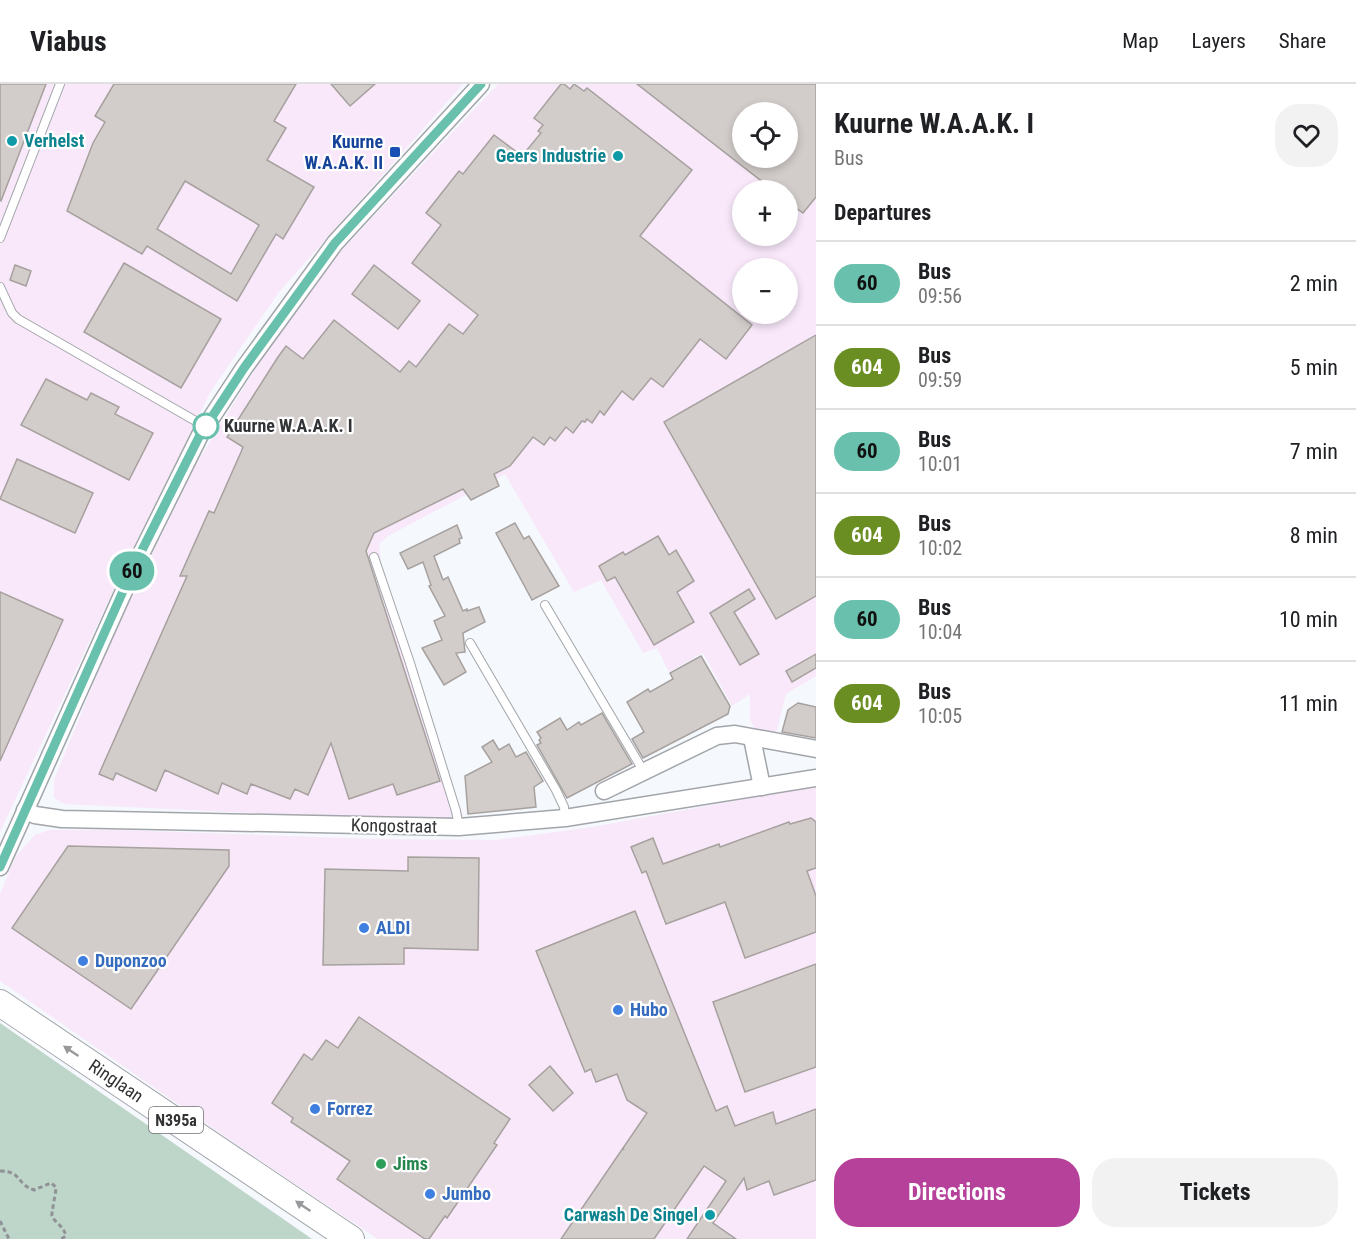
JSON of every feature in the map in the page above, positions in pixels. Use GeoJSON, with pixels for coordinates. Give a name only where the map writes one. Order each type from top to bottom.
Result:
{"type":"FeatureCollection","features":[{"type":"Feature","properties":{"kind":"main road","name":"Ringlaan"},"geometry":{"type":"LineString","coordinates":[[0,1003],[351,1239]]}},
{"type":"Feature","properties":{"kind":"street"},"geometry":{"type":"LineString","coordinates":[[0,867],[136,562],[184,464],[206,427],[256,351],[335,243],[481,84]]}},
{"type":"Feature","properties":{"kind":"street"},"geometry":{"type":"LineString","coordinates":[[604,791],[717,736],[735,734],[816,749]]}},
{"type":"Feature","properties":{"kind":"street"},"geometry":{"type":"LineString","coordinates":[[752,738],[762,787]]}},
{"type":"Feature","properties":{"kind":"street","name":"Kongostraat"},"geometry":{"type":"LineString","coordinates":[[25,810],[35,815],[62,819],[459,827],[565,818],[816,778]]}},
{"type":"Feature","properties":{"kind":"lane"},"geometry":{"type":"LineString","coordinates":[[0,238],[60,84]]}},
{"type":"Feature","properties":{"kind":"lane"},"geometry":{"type":"LineString","coordinates":[[0,287],[12,313],[18,319],[206,427]]}},
{"type":"Feature","properties":{"kind":"lane"},"geometry":{"type":"LineString","coordinates":[[374,557],[409,660],[459,827]]}},
{"type":"Feature","properties":{"kind":"lane"},"geometry":{"type":"LineString","coordinates":[[545,605],[644,772]]}},
{"type":"Feature","properties":{"kind":"lane"},"geometry":{"type":"LineString","coordinates":[[470,643],[556,790],[564,807],[565,818]]}},
{"type":"Feature","properties":{"kind":"path"},"geometry":{"type":"LineString","coordinates":[[0,1171],[10,1171],[22,1184],[34,1190],[51,1183],[56,1186],[56,1200],[51,1212],[64,1230],[66,1236],[61,1239]]}},
{"type":"Feature","properties":{"kind":"path"},"geometry":{"type":"LineString","coordinates":[[0,1221],[9,1239]]}},
{"type":"Feature","properties":{"kind":"shaded area"},"geometry":{"type":"Polygon","coordinates":[[[0,84],[463,84],[279,292],[211,391],[138,538],[0,832],[0,84]]]}},
{"type":"Feature","properties":{"kind":"shaded area"},"geometry":{"type":"Polygon","coordinates":[[[498,84],[816,84],[816,676],[786,694],[776,734],[755,729],[750,720],[750,694],[732,706],[703,653],[669,672],[657,648],[643,653],[601,580],[574,592],[505,474],[388,536],[379,544],[381,563],[464,819],[294,815],[65,804],[54,798],[54,780],[117,626],[195,466],[272,342],[341,251],[498,84]]]}},
{"type":"Feature","properties":{"kind":"shaded area"},"geometry":{"type":"Polygon","coordinates":[[[816,786],[816,1239],[378,1239],[0,981],[0,894],[16,856],[35,835],[49,830],[496,840],[592,827],[816,786]]]}},
{"type":"Feature","properties":{"kind":"green space"},"geometry":{"type":"Polygon","coordinates":[[[0,1023],[312,1239],[0,1239],[0,1023]]]}},
{"type":"Feature","properties":{"kind":"building","name":"Verhelst"},"geometry":{"type":"Polygon","coordinates":[[[0,84],[46,84],[1,201],[0,200],[0,84]]]}},
{"type":"Feature","properties":{"kind":"building"},"geometry":{"type":"Polygon","coordinates":[[[114,84],[296,84],[274,121],[286,128],[267,160],[314,187],[283,239],[276,234],[237,301],[147,246],[142,254],[67,211],[93,143],[105,122],[95,116],[114,84]],[[185,181],[157,229],[231,274],[259,225],[185,181]]]}},
{"type":"Feature","properties":{"kind":"building"},"geometry":{"type":"Polygon","coordinates":[[[331,84],[375,84],[350,106],[331,84]]]}},
{"type":"Feature","properties":{"kind":"building"},"geometry":{"type":"Polygon","coordinates":[[[561,84],[570,89],[574,84],[584,91],[587,88],[692,170],[640,236],[732,309],[732,324],[752,325],[726,359],[700,339],[663,387],[651,378],[633,400],[622,391],[604,415],[600,411],[592,423],[587,419],[585,422],[582,421],[573,433],[566,427],[555,441],[550,437],[544,445],[533,437],[510,466],[494,474],[499,486],[471,500],[463,489],[374,533],[366,551],[440,781],[397,795],[393,784],[349,799],[331,743],[308,795],[295,789],[290,799],[251,784],[247,794],[222,783],[218,794],[165,770],[156,791],[116,773],[113,780],[99,774],[187,576],[180,576],[209,511],[214,513],[243,447],[227,437],[278,357],[286,346],[303,359],[334,320],[400,372],[409,361],[416,367],[449,324],[463,334],[478,315],[412,263],[441,225],[426,213],[459,171],[463,174],[494,135],[522,156],[541,133],[538,131],[543,125],[534,118],[561,84]]]}},
{"type":"Feature","properties":{"kind":"building"},"geometry":{"type":"Polygon","coordinates":[[[637,84],[816,84],[816,197],[803,213],[798,209],[798,180],[760,180],[745,168],[798,168],[798,102],[732,102],[732,158],[637,84]]]}},
{"type":"Feature","properties":{"kind":"building"},"geometry":{"type":"Polygon","coordinates":[[[124,263],[221,319],[181,388],[84,332],[124,263]]]}},
{"type":"Feature","properties":{"kind":"building"},"geometry":{"type":"Polygon","coordinates":[[[15,265],[31,271],[26,286],[10,280],[15,265]]]}},
{"type":"Feature","properties":{"kind":"building"},"geometry":{"type":"Polygon","coordinates":[[[374,265],[420,301],[398,329],[352,294],[374,265]]]}},
{"type":"Feature","properties":{"kind":"building"},"geometry":{"type":"Polygon","coordinates":[[[816,335],[816,596],[776,619],[664,422],[816,335]]]}},
{"type":"Feature","properties":{"kind":"building"},"geometry":{"type":"Polygon","coordinates":[[[46,379],[87,400],[91,393],[119,407],[115,414],[153,433],[129,480],[21,425],[46,379]]]}},
{"type":"Feature","properties":{"kind":"building"},"geometry":{"type":"Polygon","coordinates":[[[17,459],[93,493],[75,533],[0,499],[17,459]]]}},
{"type":"Feature","properties":{"kind":"building"},"geometry":{"type":"Polygon","coordinates":[[[515,523],[524,539],[529,536],[559,586],[532,600],[496,533],[515,523]]]}},
{"type":"Feature","properties":{"kind":"building"},"geometry":{"type":"Polygon","coordinates":[[[457,525],[462,538],[459,539],[460,543],[434,556],[443,580],[448,577],[463,611],[479,607],[485,622],[463,633],[465,652],[456,653],[466,672],[444,685],[422,648],[442,640],[434,621],[445,616],[429,586],[431,585],[423,562],[408,569],[400,553],[457,525]]]}},
{"type":"Feature","properties":{"kind":"building"},"geometry":{"type":"Polygon","coordinates":[[[658,536],[669,555],[676,550],[694,581],[677,592],[694,622],[654,645],[615,577],[607,581],[599,566],[623,552],[625,555],[658,536]]]}},
{"type":"Feature","properties":{"kind":"building"},"geometry":{"type":"Polygon","coordinates":[[[749,589],[755,599],[734,612],[759,654],[740,665],[710,613],[749,589]]]}},
{"type":"Feature","properties":{"kind":"building"},"geometry":{"type":"Polygon","coordinates":[[[0,592],[63,620],[0,761],[0,592]]]}},
{"type":"Feature","properties":{"kind":"building"},"geometry":{"type":"Polygon","coordinates":[[[816,654],[816,668],[792,682],[786,671],[816,654]]]}},
{"type":"Feature","properties":{"kind":"building"},"geometry":{"type":"Polygon","coordinates":[[[701,656],[730,706],[728,714],[643,758],[632,739],[644,732],[627,702],[648,689],[650,692],[673,679],[670,673],[701,656]]]}},
{"type":"Feature","properties":{"kind":"building"},"geometry":{"type":"Polygon","coordinates":[[[798,703],[816,707],[816,738],[782,732],[788,710],[798,703]]]}},
{"type":"Feature","properties":{"kind":"building"},"geometry":{"type":"Polygon","coordinates":[[[602,713],[632,764],[567,798],[537,745],[541,743],[539,740],[541,738],[537,732],[560,718],[567,730],[579,722],[581,725],[602,713]]]}},
{"type":"Feature","properties":{"kind":"building"},"geometry":{"type":"Polygon","coordinates":[[[493,740],[499,750],[509,744],[516,757],[526,752],[543,781],[534,787],[536,807],[468,814],[465,776],[492,762],[482,747],[493,740]]]}},
{"type":"Feature","properties":{"kind":"building"},"geometry":{"type":"Polygon","coordinates":[[[811,818],[816,822],[816,868],[807,871],[816,896],[816,932],[745,958],[725,902],[666,924],[646,871],[642,873],[631,847],[653,838],[663,864],[719,844],[720,847],[789,822],[790,824],[811,818]]]}},
{"type":"Feature","properties":{"kind":"building"},"geometry":{"type":"Polygon","coordinates":[[[68,846],[229,850],[229,866],[131,1009],[12,928],[68,846]]]}},
{"type":"Feature","properties":{"kind":"building"},"geometry":{"type":"Polygon","coordinates":[[[408,857],[479,858],[478,950],[404,948],[404,964],[323,965],[325,869],[408,871],[408,857]]]}},
{"type":"Feature","properties":{"kind":"building"},"geometry":{"type":"Polygon","coordinates":[[[635,911],[716,1111],[727,1106],[735,1126],[773,1112],[776,1124],[816,1109],[816,1180],[774,1195],[769,1181],[747,1190],[744,1178],[713,1223],[736,1239],[687,1239],[726,1181],[704,1166],[654,1239],[561,1239],[647,1113],[627,1100],[617,1074],[596,1082],[591,1069],[585,1072],[536,951],[635,911]]]}},
{"type":"Feature","properties":{"kind":"building"},"geometry":{"type":"Polygon","coordinates":[[[816,964],[816,1067],[745,1092],[713,1002],[816,964]]]}},
{"type":"Feature","properties":{"kind":"building"},"geometry":{"type":"Polygon","coordinates":[[[359,1017],[510,1119],[494,1143],[497,1145],[447,1218],[445,1216],[429,1239],[425,1239],[337,1179],[350,1161],[291,1122],[293,1118],[272,1103],[304,1054],[312,1060],[326,1040],[338,1048],[359,1017]]]}},
{"type":"Feature","properties":{"kind":"building"},"geometry":{"type":"Polygon","coordinates":[[[550,1066],[573,1093],[553,1111],[529,1085],[550,1066]]]}},
{"type":"Feature","properties":{"kind":"bus line","name":"60"},"geometry":{"type":"LineString","coordinates":[[0,867],[136,562],[200,435],[244,368],[335,243],[481,84]]}},
{"type":"Feature","properties":{"kind":"place","name":"Verhelst"},"geometry":{"type":"Point","coordinates":[12,141]}},
{"type":"Feature","properties":{"kind":"place","name":"Kuurne W.A.A.K. II"},"geometry":{"type":"Point","coordinates":[395,152]}},
{"type":"Feature","properties":{"kind":"place","name":"Geers Industrie"},"geometry":{"type":"Point","coordinates":[618,156]}},
{"type":"Feature","properties":{"kind":"place","name":"Kuurne W.A.A.K. I"},"geometry":{"type":"Point","coordinates":[206,426]}},
{"type":"Feature","properties":{"kind":"place","name":"ALDI"},"geometry":{"type":"Point","coordinates":[364,928]}},
{"type":"Feature","properties":{"kind":"place","name":"Duponzoo"},"geometry":{"type":"Point","coordinates":[83,961]}},
{"type":"Feature","properties":{"kind":"place","name":"Hubo"},"geometry":{"type":"Point","coordinates":[618,1010]}},
{"type":"Feature","properties":{"kind":"place","name":"Forrez"},"geometry":{"type":"Point","coordinates":[315,1109]}},
{"type":"Feature","properties":{"kind":"place","name":"Jims"},"geometry":{"type":"Point","coordinates":[381,1164]}},
{"type":"Feature","properties":{"kind":"place","name":"Jumbo"},"geometry":{"type":"Point","coordinates":[430,1194]}},
{"type":"Feature","properties":{"kind":"place","name":"Carwash De Singel"},"geometry":{"type":"Point","coordinates":[710,1215]}}]}
